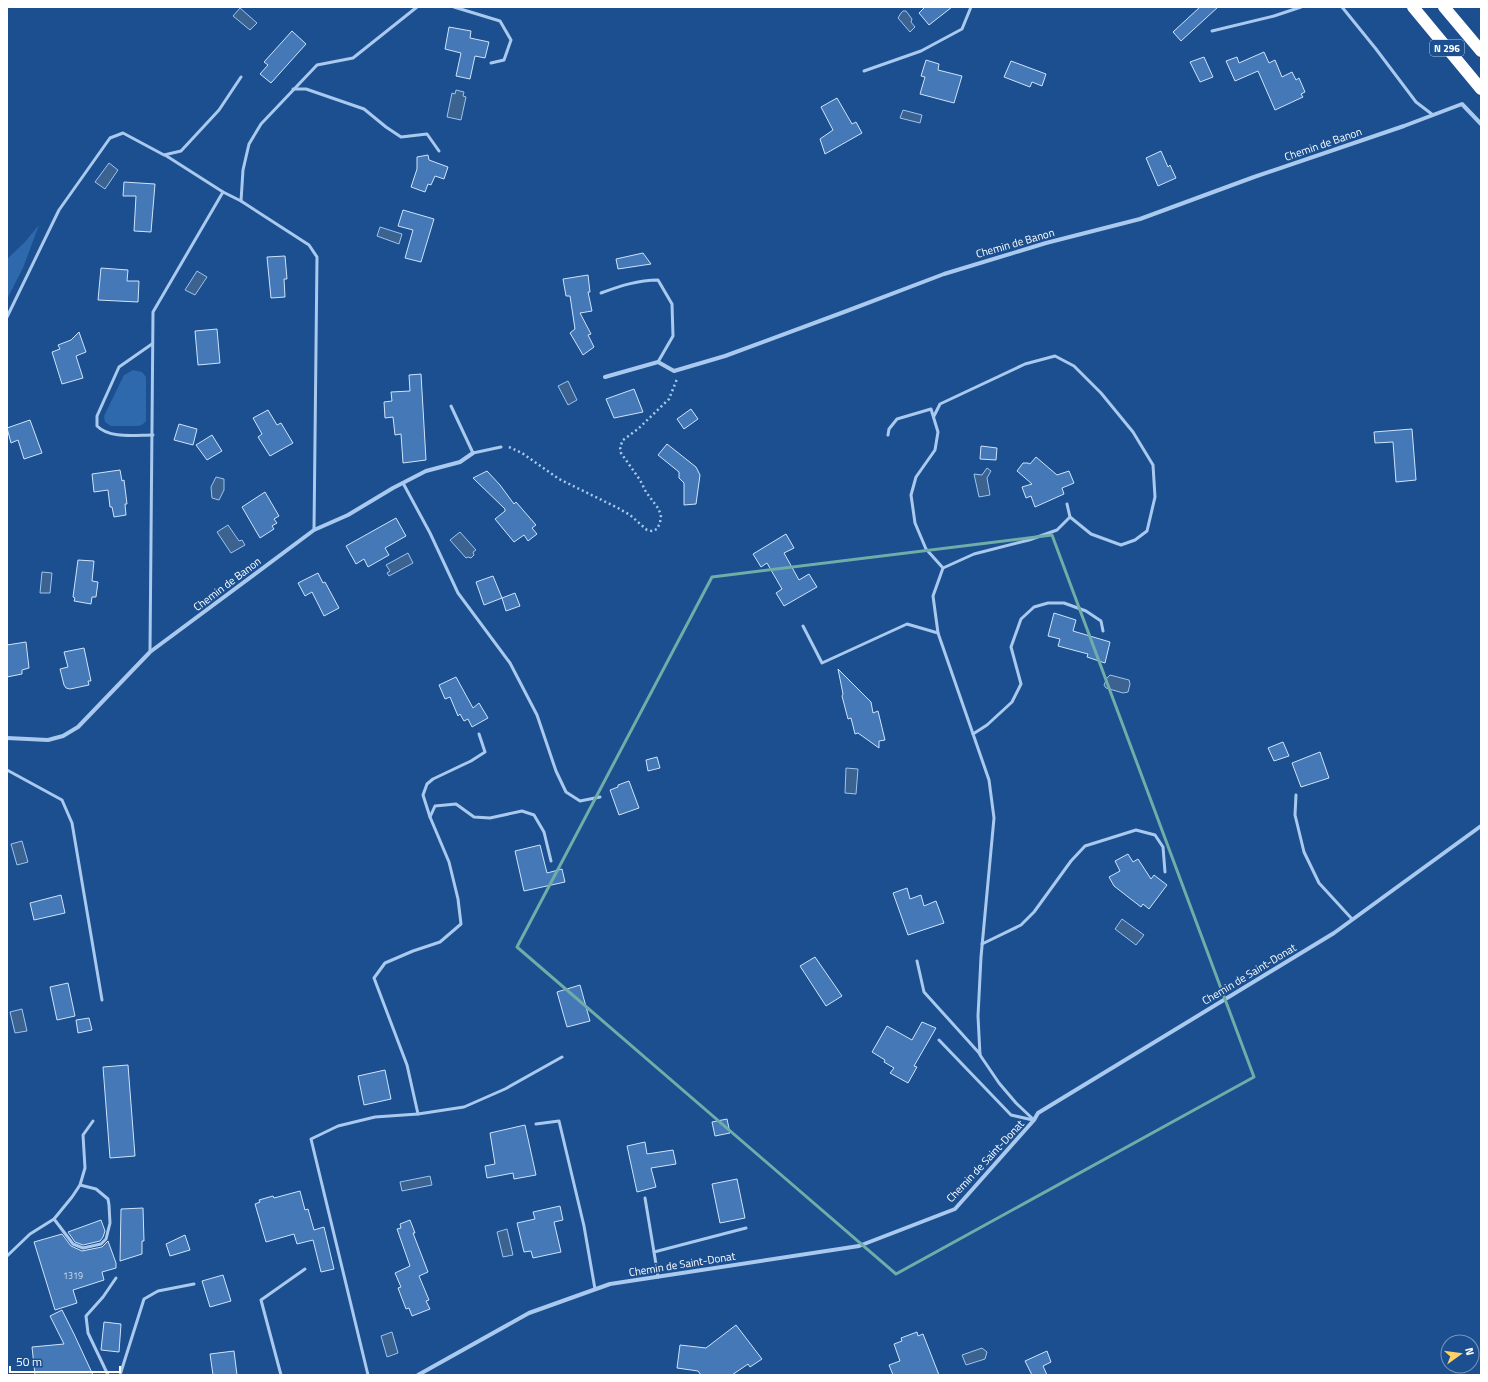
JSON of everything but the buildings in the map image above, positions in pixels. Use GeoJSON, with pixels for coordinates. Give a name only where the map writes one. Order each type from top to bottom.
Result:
{"type":"FeatureCollection","features":[{"type":"Feature","properties":{"kind":"highway","name":"N 296"},"geometry":{"type":"LineString","coordinates":[[1413,7],[1481,89]]}},
{"type":"Feature","properties":{"kind":"highway","name":"N 296"},"geometry":{"type":"LineString","coordinates":[[1444,7],[1481,51]]}},
{"type":"Feature","properties":{"kind":"street","name":"Chemin de Banon"},"geometry":{"type":"LineString","coordinates":[[680,370],[725,356],[944,274],[1046,243],[1140,219],[1254,177],[1404,126],[1462,104],[1481,124]]}},
{"type":"Feature","properties":{"kind":"street"},"geometry":{"type":"LineString","coordinates":[[605,377],[658,362],[674,372],[680,370]]}},
{"type":"Feature","properties":{"kind":"street","name":"Chemin de Banon"},"geometry":{"type":"LineString","coordinates":[[7,738],[48,740],[63,736],[78,727],[150,652],[314,530],[348,515],[426,471],[460,462],[473,453]]}},
{"type":"Feature","properties":{"kind":"street","name":"Chemin de Saint-Donat"},"geometry":{"type":"LineString","coordinates":[[418,1375],[529,1313],[610,1284],[858,1246],[955,1209],[1034,1120],[1038,1113],[1334,933],[1481,826]]}},
{"type":"Feature","properties":{"kind":"lane"},"geometry":{"type":"LineString","coordinates":[[241,201],[243,170],[249,144],[261,124],[317,65],[353,58],[417,7]]}},
{"type":"Feature","properties":{"kind":"lane"},"geometry":{"type":"LineString","coordinates":[[454,7],[500,21],[511,40],[504,60],[492,64]]}},
{"type":"Feature","properties":{"kind":"lane"},"geometry":{"type":"LineString","coordinates":[[864,71],[921,51],[962,29],[971,7]]}},
{"type":"Feature","properties":{"kind":"lane"},"geometry":{"type":"LineString","coordinates":[[1212,31],[1274,16],[1301,7]]}},
{"type":"Feature","properties":{"kind":"lane"},"geometry":{"type":"LineString","coordinates":[[1342,7],[1416,102],[1434,115]]}},
{"type":"Feature","properties":{"kind":"lane"},"geometry":{"type":"LineString","coordinates":[[164,155],[181,152],[219,110],[241,77]]}},
{"type":"Feature","properties":{"kind":"lane"},"geometry":{"type":"LineString","coordinates":[[293,89],[306,89],[364,109],[401,137],[427,134],[439,151]]}},
{"type":"Feature","properties":{"kind":"lane"},"geometry":{"type":"LineString","coordinates":[[7,317],[59,210],[110,138],[123,133],[164,155],[223,192],[241,201],[309,245],[317,257],[314,530]]}},
{"type":"Feature","properties":{"kind":"lane"},"geometry":{"type":"LineString","coordinates":[[150,652],[153,312],[223,192]]}},
{"type":"Feature","properties":{"kind":"lane"},"geometry":{"type":"LineString","coordinates":[[601,293],[628,284],[647,280],[658,280],[672,304],[673,336],[658,362]]}},
{"type":"Feature","properties":{"kind":"lane"},"geometry":{"type":"LineString","coordinates":[[152,344],[119,367],[97,416],[97,426],[102,431],[119,435],[153,434]]}},
{"type":"Feature","properties":{"kind":"lane"},"geometry":{"type":"LineString","coordinates":[[934,416],[940,404],[1025,364],[1055,356],[1074,366],[1101,392],[1133,432],[1153,465],[1155,497],[1147,531],[1135,540],[1121,545],[1091,534],[1070,517],[1067,504]]}},
{"type":"Feature","properties":{"kind":"lane"},"geometry":{"type":"LineString","coordinates":[[451,406],[473,453],[501,447]]}},
{"type":"Feature","properties":{"kind":"lane"},"geometry":{"type":"LineString","coordinates":[[888,435],[889,429],[897,419],[931,408],[938,432],[935,450],[916,478],[911,495],[915,523],[926,549],[943,568]]}},
{"type":"Feature","properties":{"kind":"lane"},"geometry":{"type":"LineString","coordinates":[[403,483],[430,533],[458,593],[510,663],[537,715],[556,771],[566,792],[580,802],[600,797]]}},
{"type":"Feature","properties":{"kind":"lane"},"geometry":{"type":"LineString","coordinates":[[980,1055],[978,1016],[982,944],[994,818],[989,780],[938,633],[933,596],[943,568],[974,554],[1029,540],[1057,530],[1070,517]]}},
{"type":"Feature","properties":{"kind":"lane"},"geometry":{"type":"LineString","coordinates":[[973,734],[987,725],[1012,702],[1015,696],[1020,684],[1011,647],[1021,619],[1034,607],[1048,603],[1064,603],[1086,611],[1101,621],[1103,631]]}},
{"type":"Feature","properties":{"kind":"lane"},"geometry":{"type":"LineString","coordinates":[[803,626],[822,663],[907,624],[938,633]]}},
{"type":"Feature","properties":{"kind":"lane"},"geometry":{"type":"LineString","coordinates":[[418,1114],[407,1065],[374,978],[385,962],[440,942],[461,924],[458,899],[449,862],[430,817],[423,795],[427,784],[433,779],[471,761],[486,752],[479,734]]}},
{"type":"Feature","properties":{"kind":"lane"},"geometry":{"type":"LineString","coordinates":[[7,770],[62,800],[72,823],[102,1000]]}},
{"type":"Feature","properties":{"kind":"lane"},"geometry":{"type":"LineString","coordinates":[[1296,795],[1295,816],[1304,852],[1319,883],[1352,919]]}},
{"type":"Feature","properties":{"kind":"lane"},"geometry":{"type":"LineString","coordinates":[[430,817],[435,806],[456,804],[474,818],[490,818],[522,811],[534,815],[544,832],[551,861]]}},
{"type":"Feature","properties":{"kind":"lane"},"geometry":{"type":"LineString","coordinates":[[982,944],[1021,925],[1034,912],[1071,861],[1085,846],[1136,830],[1155,835],[1163,847],[1165,872]]}},
{"type":"Feature","properties":{"kind":"lane"},"geometry":{"type":"LineString","coordinates":[[917,961],[924,992],[980,1055],[999,1083],[1016,1103],[1034,1120]]}},
{"type":"Feature","properties":{"kind":"lane"},"geometry":{"type":"LineString","coordinates":[[939,1040],[1011,1115],[1034,1120]]}},
{"type":"Feature","properties":{"kind":"lane"},"geometry":{"type":"LineString","coordinates":[[368,1375],[311,1139],[338,1126],[376,1117],[418,1114],[464,1107],[505,1089],[562,1057]]}},
{"type":"Feature","properties":{"kind":"lane"},"geometry":{"type":"LineString","coordinates":[[7,1256],[30,1234],[54,1219],[80,1185],[85,1168],[83,1135],[93,1121]]}},
{"type":"Feature","properties":{"kind":"lane"},"geometry":{"type":"LineString","coordinates":[[536,1124],[559,1122],[584,1226],[595,1289]]}},
{"type":"Feature","properties":{"kind":"lane"},"geometry":{"type":"LineString","coordinates":[[54,1219],[73,1244],[83,1248],[101,1244],[106,1239],[110,1223],[110,1205],[108,1199],[96,1189],[80,1185]]}},
{"type":"Feature","properties":{"kind":"lane"},"geometry":{"type":"LineString","coordinates":[[645,1198],[658,1277]]}},
{"type":"Feature","properties":{"kind":"lane"},"geometry":{"type":"LineString","coordinates":[[654,1252],[746,1228]]}},
{"type":"Feature","properties":{"kind":"lane"},"geometry":{"type":"LineString","coordinates":[[281,1375],[261,1300],[305,1268]]}},
{"type":"Feature","properties":{"kind":"lane"},"geometry":{"type":"LineString","coordinates":[[108,1375],[88,1333],[86,1316],[104,1296],[116,1278]]}},
{"type":"Feature","properties":{"kind":"lane"},"geometry":{"type":"LineString","coordinates":[[120,1375],[144,1299],[158,1292],[194,1284]]}},
{"type":"Feature","properties":{"kind":"path"},"geometry":{"type":"LineString","coordinates":[[501,447],[511,448],[522,453],[559,479],[630,515],[647,530],[652,532],[657,529],[660,523],[661,514],[646,492],[640,480],[620,454],[620,447],[623,440],[638,429],[669,399],[680,370]]}},
{"type":"Feature","properties":{"kind":"highlighted area"},"geometry":{"type":"Polygon","coordinates":[[[1052,535],[1254,1077],[896,1274],[517,947],[712,577],[1052,535]]]}},
{"type":"Feature","properties":{"kind":"shaded area"},"geometry":{"type":"Polygon","coordinates":[[[240,8],[257,23],[250,30],[233,16],[240,8]]]}},
{"type":"Feature","properties":{"kind":"shaded area"},"geometry":{"type":"Polygon","coordinates":[[[903,11],[906,11],[912,19],[911,22],[915,27],[910,32],[898,18],[903,11]]]}},
{"type":"Feature","properties":{"kind":"shaded area"},"geometry":{"type":"Polygon","coordinates":[[[456,90],[464,92],[463,96],[466,97],[461,120],[447,117],[452,93],[455,94],[456,90]]]}},
{"type":"Feature","properties":{"kind":"shaded area"},"geometry":{"type":"Polygon","coordinates":[[[903,110],[922,115],[920,123],[900,118],[903,110]]]}},
{"type":"Feature","properties":{"kind":"shaded area"},"geometry":{"type":"Polygon","coordinates":[[[109,163],[118,170],[105,189],[95,182],[109,163]]]}},
{"type":"Feature","properties":{"kind":"shaded area"},"geometry":{"type":"Polygon","coordinates":[[[39,225],[23,268],[7,299],[7,259],[24,243],[39,225]]]}},
{"type":"Feature","properties":{"kind":"shaded area"},"geometry":{"type":"Polygon","coordinates":[[[380,227],[402,234],[399,244],[377,236],[380,227]]]}},
{"type":"Feature","properties":{"kind":"shaded area"},"geometry":{"type":"Polygon","coordinates":[[[197,271],[207,277],[195,295],[185,290],[197,271]]]}},
{"type":"Feature","properties":{"kind":"shaded area"},"geometry":{"type":"Polygon","coordinates":[[[133,370],[142,372],[146,377],[146,421],[142,425],[138,426],[111,426],[105,422],[104,416],[124,375],[133,370]]]}},
{"type":"Feature","properties":{"kind":"shaded area"},"geometry":{"type":"Polygon","coordinates":[[[568,381],[577,400],[568,405],[558,386],[568,381]]]}},
{"type":"Feature","properties":{"kind":"shaded area"},"geometry":{"type":"Polygon","coordinates":[[[987,468],[991,471],[987,478],[990,495],[979,497],[974,474],[982,475],[987,468]]]}},
{"type":"Feature","properties":{"kind":"shaded area"},"geometry":{"type":"Polygon","coordinates":[[[216,477],[224,479],[224,490],[219,500],[212,498],[211,487],[216,477]]]}},
{"type":"Feature","properties":{"kind":"shaded area"},"geometry":{"type":"Polygon","coordinates":[[[228,525],[239,541],[242,540],[245,545],[231,553],[217,532],[228,525]]]}},
{"type":"Feature","properties":{"kind":"shaded area"},"geometry":{"type":"Polygon","coordinates":[[[460,532],[476,550],[473,552],[474,555],[471,558],[466,558],[450,540],[460,532]]]}},
{"type":"Feature","properties":{"kind":"shaded area"},"geometry":{"type":"Polygon","coordinates":[[[408,553],[413,563],[389,576],[387,573],[390,571],[386,565],[408,553]]]}},
{"type":"Feature","properties":{"kind":"shaded area"},"geometry":{"type":"Polygon","coordinates":[[[42,572],[52,573],[50,593],[40,593],[42,572]]]}},
{"type":"Feature","properties":{"kind":"shaded area"},"geometry":{"type":"Polygon","coordinates":[[[1110,675],[1129,680],[1130,684],[1128,692],[1123,693],[1106,688],[1104,685],[1110,675]]]}},
{"type":"Feature","properties":{"kind":"shaded area"},"geometry":{"type":"Polygon","coordinates":[[[846,768],[858,769],[856,794],[845,793],[846,768]]]}},
{"type":"Feature","properties":{"kind":"shaded area"},"geometry":{"type":"Polygon","coordinates":[[[22,841],[28,862],[17,865],[11,844],[22,841]]]}},
{"type":"Feature","properties":{"kind":"shaded area"},"geometry":{"type":"Polygon","coordinates":[[[1122,919],[1144,935],[1136,945],[1115,929],[1122,919]]]}},
{"type":"Feature","properties":{"kind":"shaded area"},"geometry":{"type":"Polygon","coordinates":[[[22,1009],[27,1031],[15,1033],[10,1012],[22,1009]]]}},
{"type":"Feature","properties":{"kind":"shaded area"},"geometry":{"type":"Polygon","coordinates":[[[430,1176],[432,1185],[402,1191],[400,1182],[430,1176]]]}},
{"type":"Feature","properties":{"kind":"shaded area"},"geometry":{"type":"Polygon","coordinates":[[[507,1229],[513,1255],[503,1257],[497,1232],[507,1229]]]}},
{"type":"Feature","properties":{"kind":"shaded area"},"geometry":{"type":"Polygon","coordinates":[[[392,1332],[398,1353],[387,1357],[381,1336],[392,1332]]]}},
{"type":"Feature","properties":{"kind":"shaded area"},"geometry":{"type":"Polygon","coordinates":[[[982,1348],[987,1352],[985,1359],[966,1365],[962,1355],[982,1348]]]}}]}
